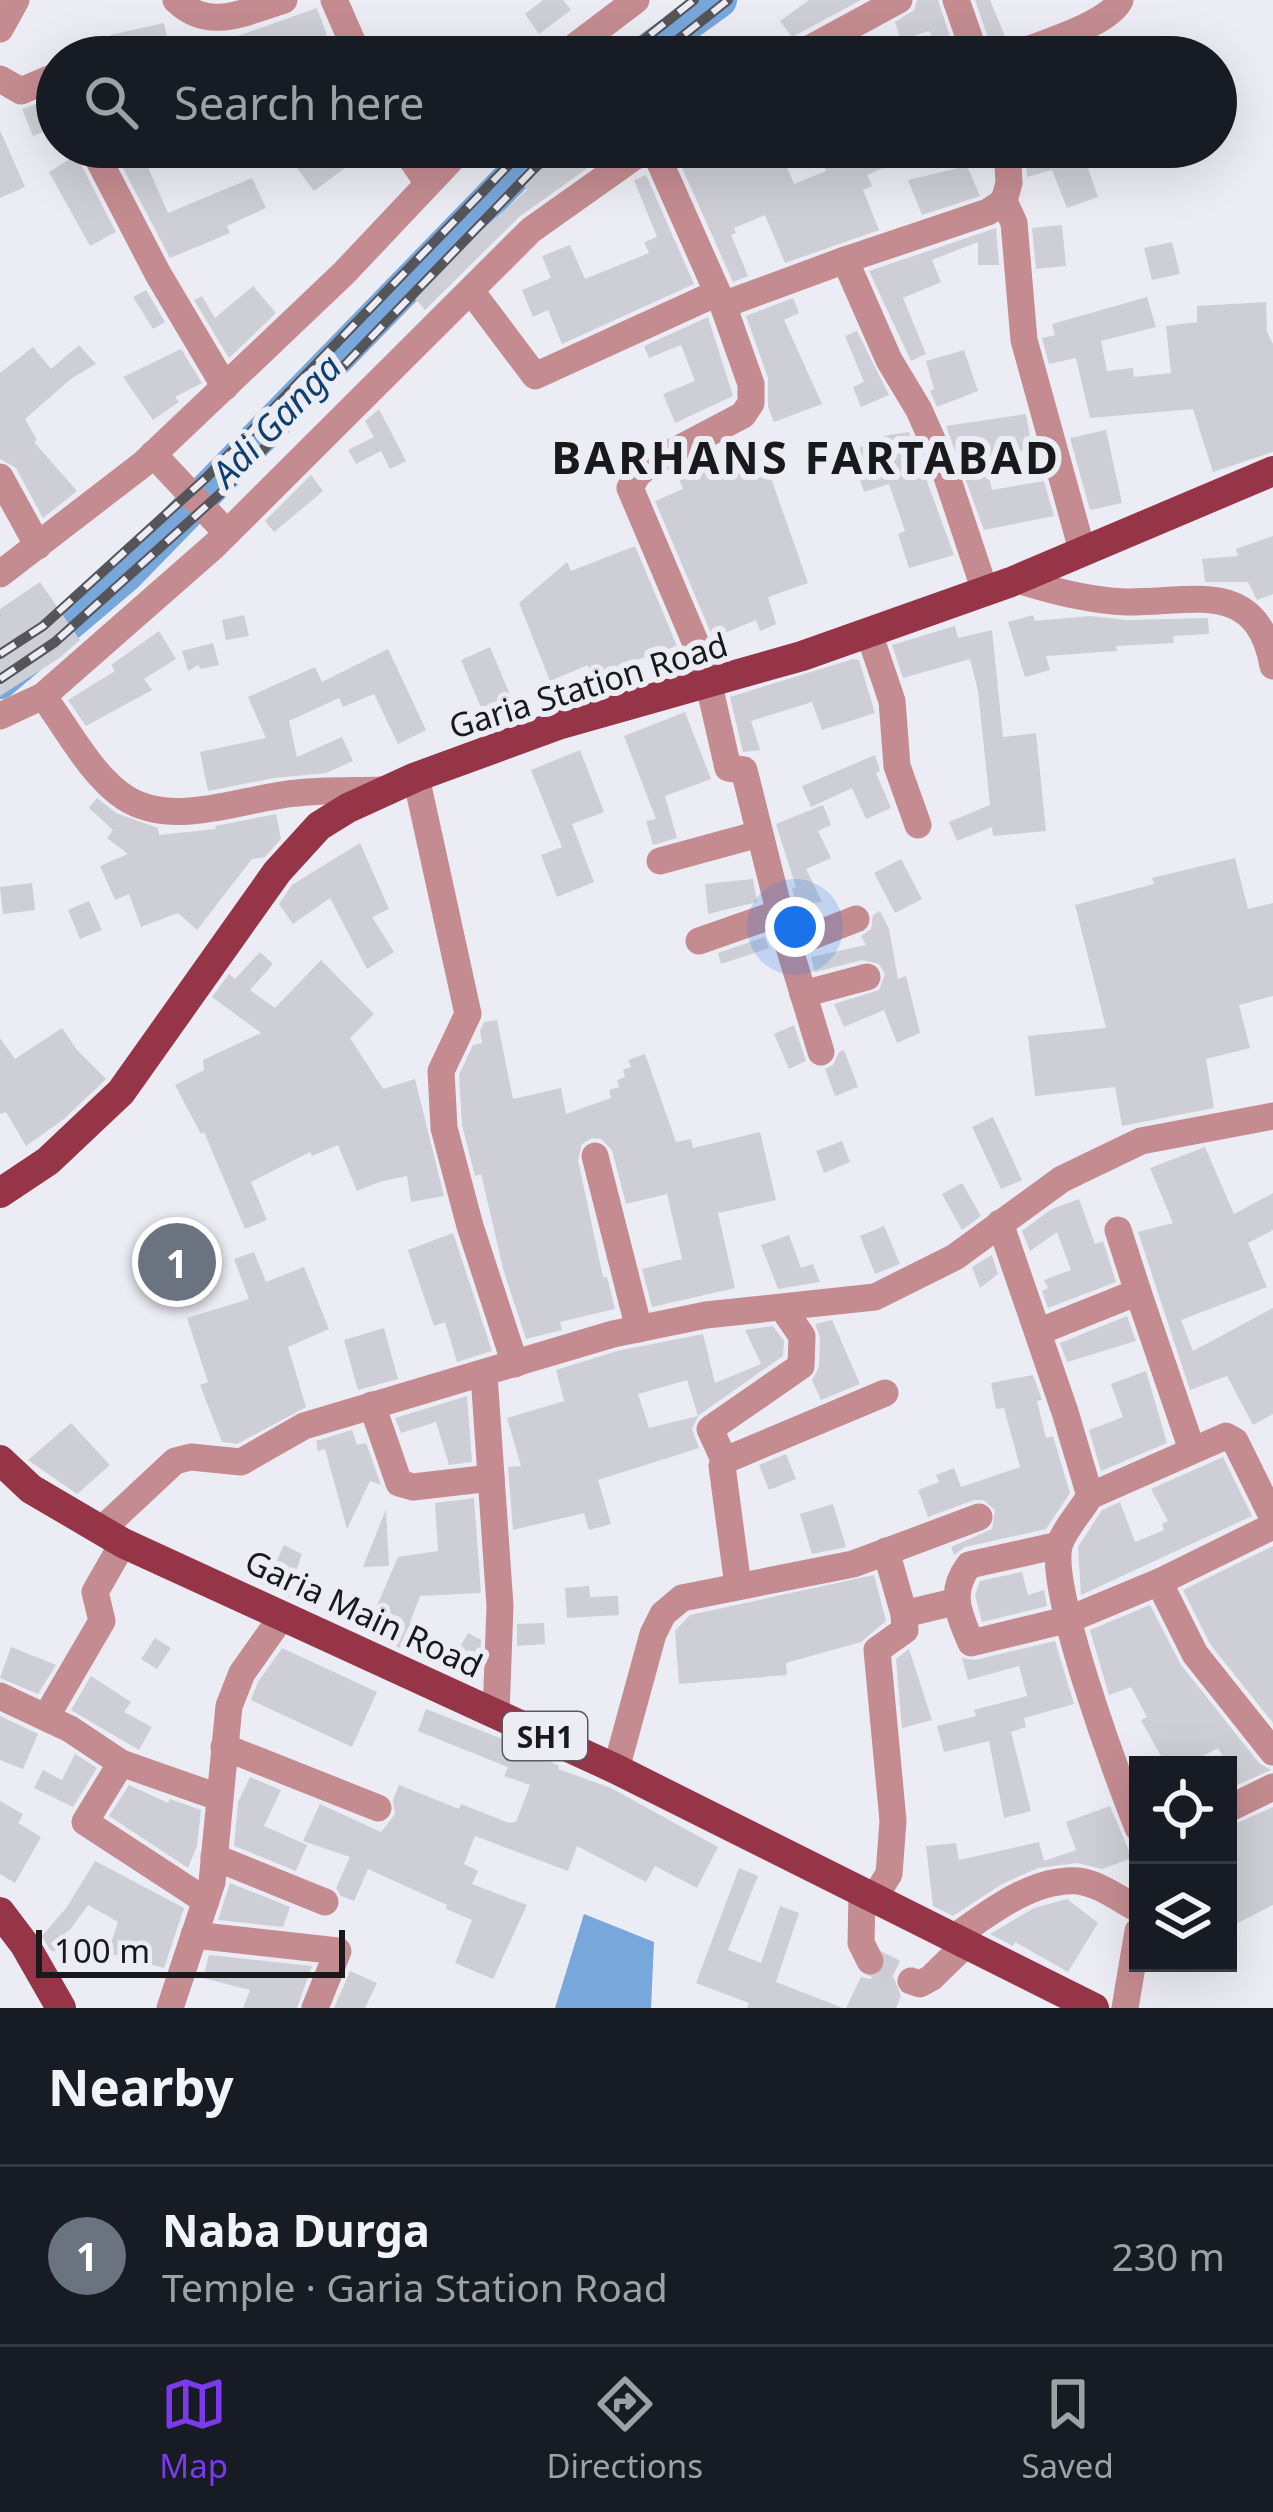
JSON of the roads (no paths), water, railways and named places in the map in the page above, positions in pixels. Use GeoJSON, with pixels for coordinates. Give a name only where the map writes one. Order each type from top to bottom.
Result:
{"type":"FeatureCollection","features":[{"type":"Feature","properties":{"kind":"main road","name":"Garia Station Road"},"geometry":{"type":"LineString","coordinates":[[0,1192],[48,1161],[121,1092],[277,872],[319,826],[383,790],[560,724],[711,684],[1017,580],[1273,471]]}},
{"type":"Feature","properties":{"kind":"main road","name":"Garia Main Road"},"geometry":{"type":"LineString","coordinates":[[0,1460],[32,1489],[111,1537],[616,1769],[1094,2008]]}},
{"type":"Feature","properties":{"kind":"main road"},"geometry":{"type":"LineString","coordinates":[[0,1912],[61,2008]]}},
{"type":"Feature","properties":{"kind":"street"},"geometry":{"type":"LineString","coordinates":[[0,29],[16,0]]}},
{"type":"Feature","properties":{"kind":"street"},"geometry":{"type":"LineString","coordinates":[[176,0],[212,20],[284,0]]}},
{"type":"Feature","properties":{"kind":"street"},"geometry":{"type":"LineString","coordinates":[[334,0],[350,36]]}},
{"type":"Feature","properties":{"kind":"street"},"geometry":{"type":"LineString","coordinates":[[589,36],[636,0]]}},
{"type":"Feature","properties":{"kind":"street"},"geometry":{"type":"LineString","coordinates":[[832,36],[898,0]]}},
{"type":"Feature","properties":{"kind":"street"},"geometry":{"type":"LineString","coordinates":[[956,0],[969,36]]}},
{"type":"Feature","properties":{"kind":"street"},"geometry":{"type":"LineString","coordinates":[[1059,36],[1100,19],[1117,8],[1120,0]]}},
{"type":"Feature","properties":{"kind":"street"},"geometry":{"type":"LineString","coordinates":[[0,79],[21,91],[36,85]]}},
{"type":"Feature","properties":{"kind":"street"},"geometry":{"type":"LineString","coordinates":[[103,168],[225,387]]}},
{"type":"Feature","properties":{"kind":"street"},"geometry":{"type":"LineString","coordinates":[[418,168],[428,183]]}},
{"type":"Feature","properties":{"kind":"street"},"geometry":{"type":"LineString","coordinates":[[0,574],[153,454],[344,273],[443,168]]}},
{"type":"Feature","properties":{"kind":"street"},"geometry":{"type":"LineString","coordinates":[[0,716],[43,696],[227,533],[532,230],[621,168]]}},
{"type":"Feature","properties":{"kind":"street"},"geometry":{"type":"LineString","coordinates":[[661,168],[720,299],[751,384],[752,404],[743,416],[650,464],[630,488],[711,684],[728,768],[743,770],[821,1052]]}},
{"type":"Feature","properties":{"kind":"street"},"geometry":{"type":"LineString","coordinates":[[471,291],[535,376],[720,299],[988,212],[1004,201],[1008,168]]}},
{"type":"Feature","properties":{"kind":"street"},"geometry":{"type":"LineString","coordinates":[[1004,201],[1014,223],[1024,340],[1082,550]]}},
{"type":"Feature","properties":{"kind":"street"},"geometry":{"type":"LineString","coordinates":[[845,260],[934,444],[985,591]]}},
{"type":"Feature","properties":{"kind":"street"},"geometry":{"type":"LineString","coordinates":[[153,454],[227,533]]}},
{"type":"Feature","properties":{"kind":"street"},"geometry":{"type":"LineString","coordinates":[[0,478],[38,546]]}},
{"type":"Feature","properties":{"kind":"street"},"geometry":{"type":"LineString","coordinates":[[1017,580],[1076,598],[1128,602],[1220,599],[1249,614],[1272,651]]}},
{"type":"Feature","properties":{"kind":"street"},"geometry":{"type":"LineString","coordinates":[[869,633],[892,701],[897,766],[918,825]]}},
{"type":"Feature","properties":{"kind":"street"},"geometry":{"type":"LineString","coordinates":[[43,696],[109,785],[128,800],[150,808],[176,812],[296,793],[383,790]]}},
{"type":"Feature","properties":{"kind":"street"},"geometry":{"type":"LineString","coordinates":[[416,777],[468,1014],[441,1071],[444,1128],[514,1364]]}},
{"type":"Feature","properties":{"kind":"street"},"geometry":{"type":"LineString","coordinates":[[660,861],[759,834]]}},
{"type":"Feature","properties":{"kind":"street"},"geometry":{"type":"LineString","coordinates":[[699,941],[782,924],[810,937],[856,919]]}},
{"type":"Feature","properties":{"kind":"street"},"geometry":{"type":"LineString","coordinates":[[803,994],[867,977]]}},
{"type":"Feature","properties":{"kind":"street"},"geometry":{"type":"LineString","coordinates":[[46,1717],[102,1621],[95,1592],[111,1537],[175,1461],[191,1457],[241,1462],[304,1426],[638,1329],[706,1316],[875,1298],[955,1257],[1062,1179],[1141,1141],[1273,1116]]}},
{"type":"Feature","properties":{"kind":"street"},"geometry":{"type":"LineString","coordinates":[[595,1156],[638,1329]]}},
{"type":"Feature","properties":{"kind":"street"},"geometry":{"type":"LineString","coordinates":[[1000,1223],[1090,1496]]}},
{"type":"Feature","properties":{"kind":"street"},"geometry":{"type":"LineString","coordinates":[[1118,1231],[1192,1450]]}},
{"type":"Feature","properties":{"kind":"street"},"geometry":{"type":"LineString","coordinates":[[1038,1332],[1138,1292]]}},
{"type":"Feature","properties":{"kind":"street"},"geometry":{"type":"LineString","coordinates":[[738,1586],[725,1462],[710,1429],[801,1366],[802,1336],[784,1310]]}},
{"type":"Feature","properties":{"kind":"street"},"geometry":{"type":"LineString","coordinates":[[484,1375],[500,1606],[496,1713]]}},
{"type":"Feature","properties":{"kind":"street"},"geometry":{"type":"LineString","coordinates":[[725,1462],[885,1393]]}},
{"type":"Feature","properties":{"kind":"street"},"geometry":{"type":"LineString","coordinates":[[372,1405],[399,1483],[413,1487],[491,1478]]}},
{"type":"Feature","properties":{"kind":"street"},"geometry":{"type":"LineString","coordinates":[[1059,1544],[969,1565],[960,1577],[954,1602],[971,1643],[1070,1619],[1159,1582],[1273,1522],[1235,1441],[1226,1436],[1090,1496],[1059,1544],[1057,1564],[1070,1619],[1085,1679],[1129,1803]]}},
{"type":"Feature","properties":{"kind":"street"},"geometry":{"type":"LineString","coordinates":[[616,1769],[653,1634],[664,1614],[682,1598],[787,1580],[886,1551],[979,1516]]}},
{"type":"Feature","properties":{"kind":"street"},"geometry":{"type":"LineString","coordinates":[[870,1961],[861,1943],[868,1897],[889,1874],[893,1821],[877,1650],[905,1630],[886,1551]]}},
{"type":"Feature","properties":{"kind":"street"},"geometry":{"type":"LineString","coordinates":[[1159,1582],[1195,1654],[1273,1752]]}},
{"type":"Feature","properties":{"kind":"street"},"geometry":{"type":"LineString","coordinates":[[904,1614],[954,1602]]}},
{"type":"Feature","properties":{"kind":"street"},"geometry":{"type":"LineString","coordinates":[[170,2008],[206,1901],[229,1706],[242,1673],[283,1615]]}},
{"type":"Feature","properties":{"kind":"street"},"geometry":{"type":"LineString","coordinates":[[0,1696],[46,1717],[121,1763],[218,1797]]}},
{"type":"Feature","properties":{"kind":"street"},"geometry":{"type":"LineString","coordinates":[[224,1747],[378,1808]]}},
{"type":"Feature","properties":{"kind":"street"},"geometry":{"type":"LineString","coordinates":[[121,1763],[85,1822],[206,1901]]}},
{"type":"Feature","properties":{"kind":"street"},"geometry":{"type":"LineString","coordinates":[[1237,1805],[1273,1787]]}},
{"type":"Feature","properties":{"kind":"street"},"geometry":{"type":"LineString","coordinates":[[214,1857],[325,1901]]}},
{"type":"Feature","properties":{"kind":"street"},"geometry":{"type":"LineString","coordinates":[[911,1981],[920,1984],[931,1978],[958,1942],[1004,1902],[1079,1881],[1129,1905]]}},
{"type":"Feature","properties":{"kind":"street"},"geometry":{"type":"LineString","coordinates":[[194,1935],[338,1951],[315,2008]]}},
{"type":"Feature","properties":{"kind":"street"},"geometry":{"type":"LineString","coordinates":[[1125,2008],[1131,1972]]}},
{"type":"Feature","properties":{"kind":"water"},"geometry":{"type":"Polygon","coordinates":[[[584,1914],[654,1942],[651,2008],[555,2008],[584,1914]]]}},
{"type":"Feature","properties":{"kind":"waterway","name":"Adi Ganga"},"geometry":{"type":"LineString","coordinates":[[669,36],[719,0]]}},
{"type":"Feature","properties":{"kind":"waterway","name":"Adi Ganga"},"geometry":{"type":"LineString","coordinates":[[0,681],[126,574],[521,168]]}},
{"type":"Feature","properties":{"kind":"tunnel"},"geometry":{"type":"LineString","coordinates":[[870,1961],[911,1981]]}},
{"type":"Feature","properties":{"kind":"railway"},"geometry":{"type":"LineString","coordinates":[[649,36],[694,0]]}},
{"type":"Feature","properties":{"kind":"railway"},"geometry":{"type":"LineString","coordinates":[[683,36],[728,0]]}},
{"type":"Feature","properties":{"kind":"railway"},"geometry":{"type":"LineString","coordinates":[[0,654],[43,626],[207,477],[506,168]]}},
{"type":"Feature","properties":{"kind":"railway"},"geometry":{"type":"LineString","coordinates":[[0,679],[55,642],[222,492],[535,168]]}},
{"type":"Feature","properties":{"kind":"place","name":"Naba Durga"},"geometry":{"type":"Point","coordinates":[177,1262]}},
{"type":"Feature","properties":{"kind":"district","name":"BARHANS FARTABAD"},"geometry":{"type":"Point","coordinates":[806,456]}}]}
